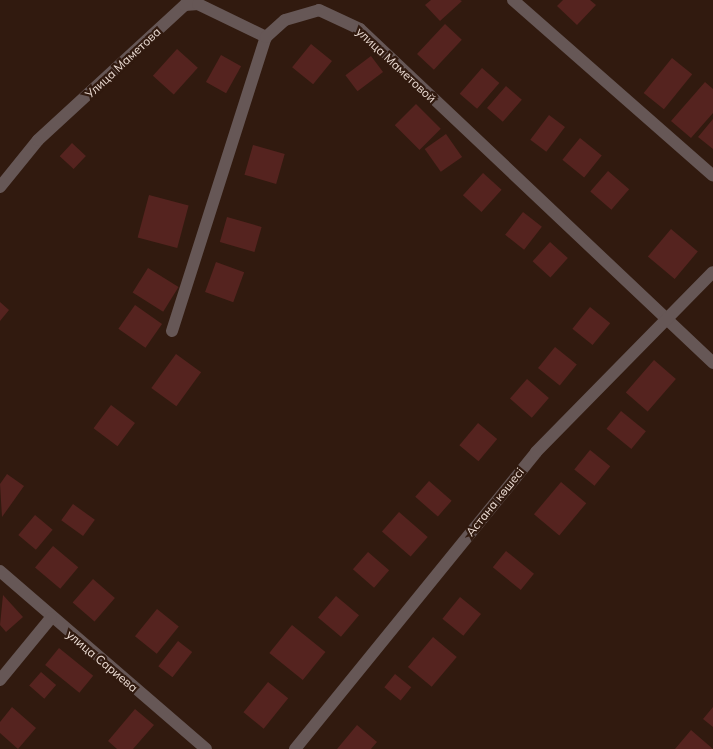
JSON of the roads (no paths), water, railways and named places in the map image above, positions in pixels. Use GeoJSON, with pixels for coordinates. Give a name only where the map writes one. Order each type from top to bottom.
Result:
{"type":"FeatureCollection","features":[{"type":"Feature","properties":{"kind":"street"},"geometry":{"type":"LineString","coordinates":[[513,0],[713,176]]}},
{"type":"Feature","properties":{"kind":"street","name":"Улица Маметова"},"geometry":{"type":"LineString","coordinates":[[0,187],[38,140],[185,5],[198,4],[266,37]]}},
{"type":"Feature","properties":{"kind":"street","name":"улица Маметовой"},"geometry":{"type":"LineString","coordinates":[[266,37],[286,20],[319,10],[360,29],[664,321],[713,364]]}},
{"type":"Feature","properties":{"kind":"street"},"geometry":{"type":"LineString","coordinates":[[172,332],[266,37]]}},
{"type":"Feature","properties":{"kind":"street","name":"Астана көшесі"},"geometry":{"type":"LineString","coordinates":[[295,749],[536,452],[713,272]]}},
{"type":"Feature","properties":{"kind":"street","name":"улица Сариева"},"geometry":{"type":"LineString","coordinates":[[0,571],[51,618],[206,749]]}},
{"type":"Feature","properties":{"kind":"street"},"geometry":{"type":"LineString","coordinates":[[0,680],[51,618]]}}]}
